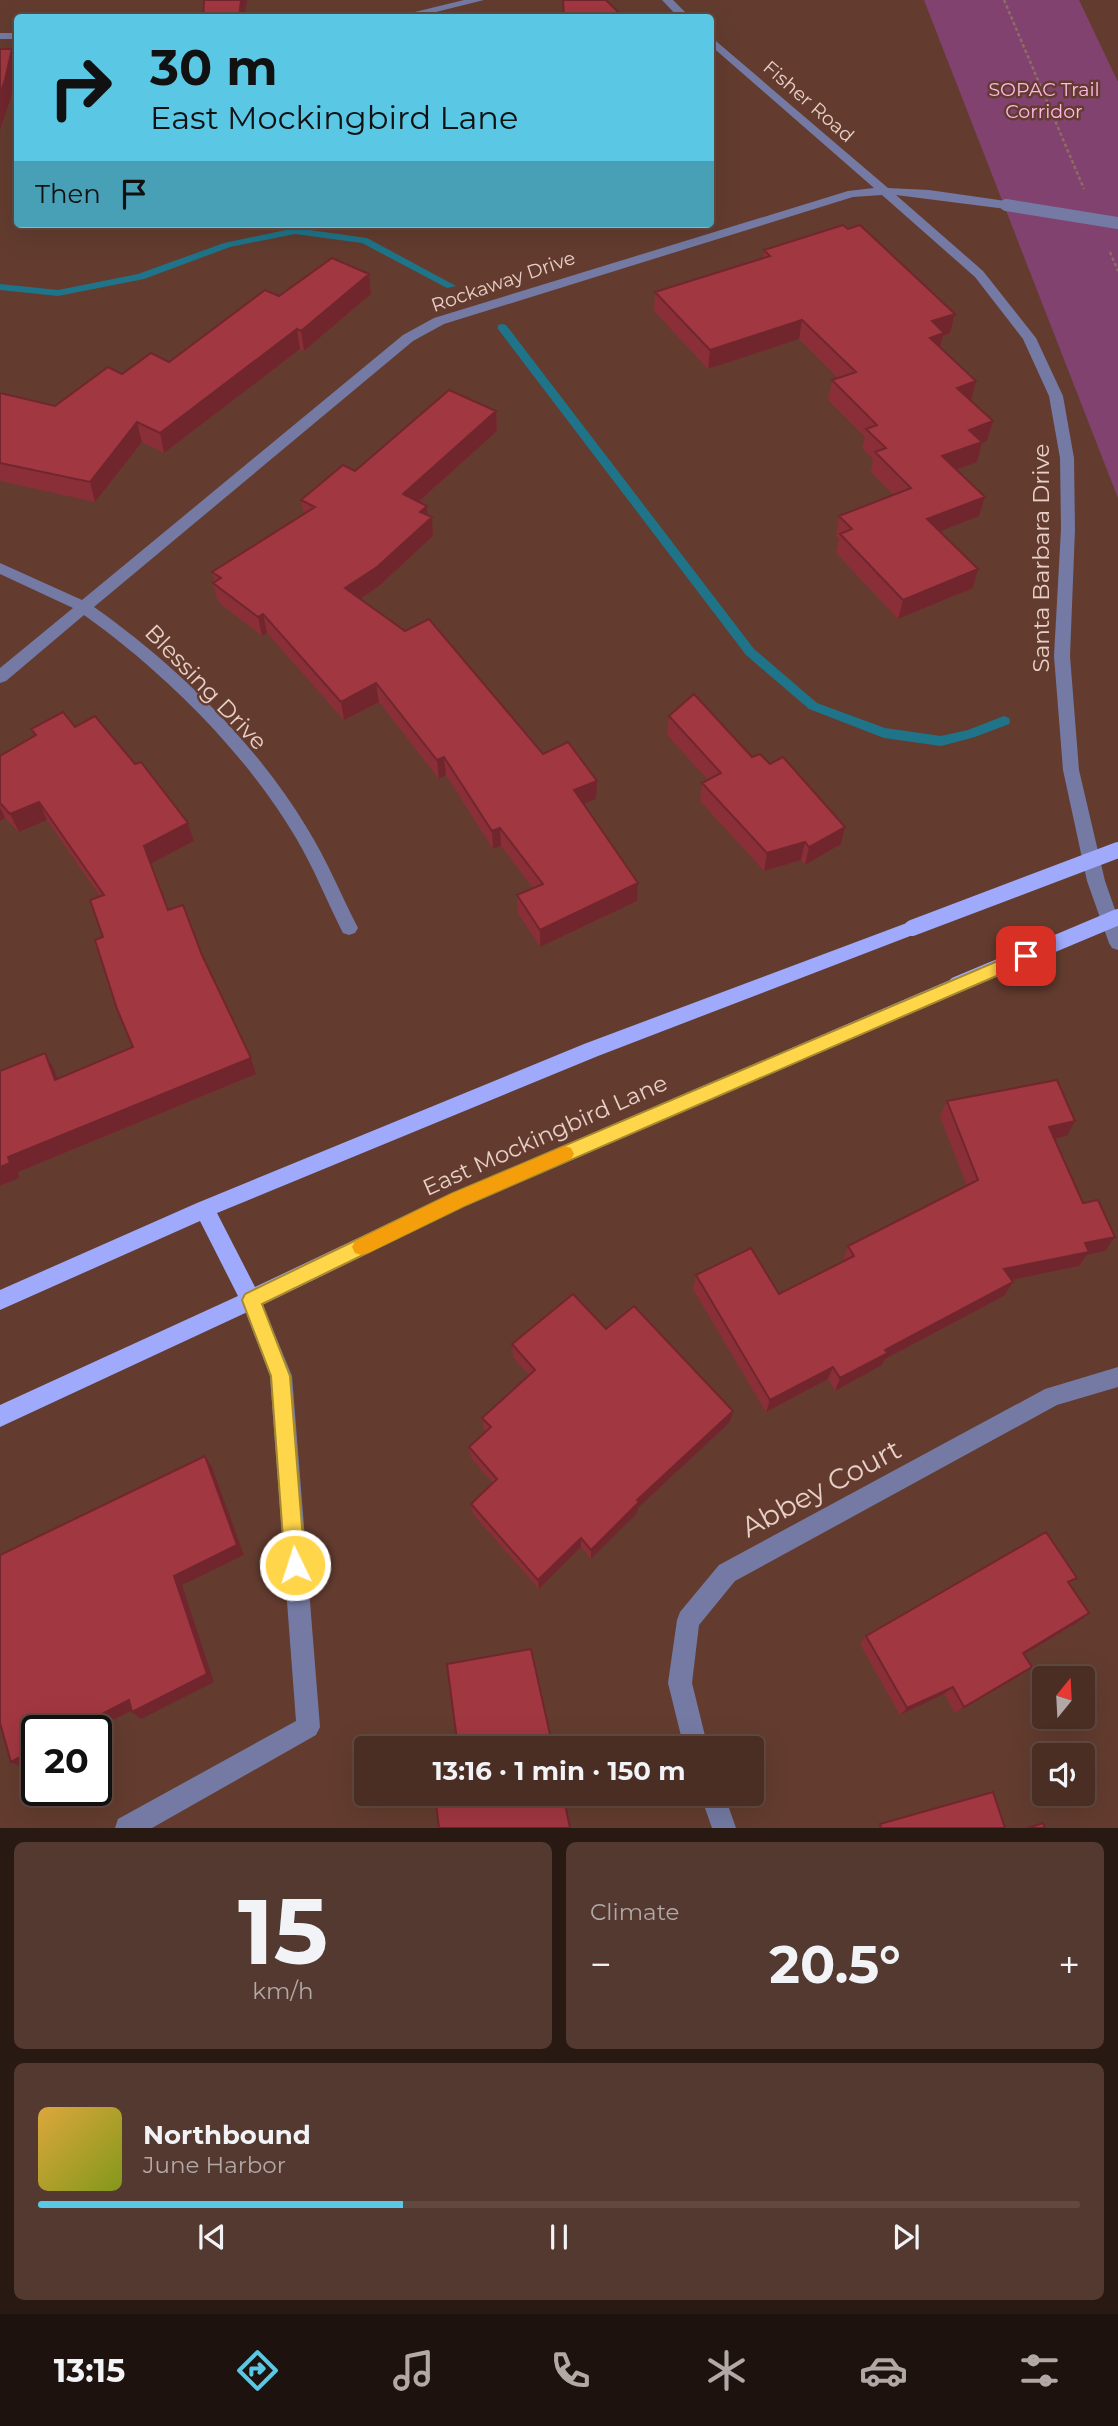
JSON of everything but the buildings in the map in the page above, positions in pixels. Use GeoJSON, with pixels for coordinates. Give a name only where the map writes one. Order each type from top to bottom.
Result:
{"type":"FeatureCollection","features":[{"type":"Feature","properties":{"kind":"main road"},"geometry":{"type":"LineString","coordinates":[[0,1300],[204,1209],[591,1050],[1118,850]]}},
{"type":"Feature","properties":{"kind":"main road","name":"East Mockingbird Lane"},"geometry":{"type":"LineString","coordinates":[[0,1416],[251,1300],[458,1200],[1118,917]]}},
{"type":"Feature","properties":{"kind":"main road"},"geometry":{"type":"LineString","coordinates":[[204,1209],[251,1300]]}},
{"type":"Feature","properties":{"kind":"street"},"geometry":{"type":"LineString","coordinates":[[414,14],[479,0]]}},
{"type":"Feature","properties":{"kind":"street"},"geometry":{"type":"LineString","coordinates":[[667,0],[683,14]]}},
{"type":"Feature","properties":{"kind":"street","name":"Fisher Road"},"geometry":{"type":"LineString","coordinates":[[714,42],[884,190]]}},
{"type":"Feature","properties":{"kind":"street","name":"Rockaway Drive"},"geometry":{"type":"LineString","coordinates":[[0,677],[408,338],[439,321],[852,194],[884,190],[929,193],[1118,223]]}},
{"type":"Feature","properties":{"kind":"street","name":"Santa Barbara Drive"},"geometry":{"type":"LineString","coordinates":[[884,190],[979,274],[1029,338],[1056,396],[1068,458],[1068,529],[1062,656],[1071,769],[1096,881],[1118,943]]}},
{"type":"Feature","properties":{"kind":"street","name":"Blessing Drive"},"geometry":{"type":"LineString","coordinates":[[0,568],[45,587],[85,609],[118,632],[157,666],[234,743],[293,820],[349,928]]}},
{"type":"Feature","properties":{"kind":"street"},"geometry":{"type":"LineString","coordinates":[[127,1828],[308,1727],[281,1376],[251,1300]]}},
{"type":"Feature","properties":{"kind":"street","name":"Abbey Court"},"geometry":{"type":"LineString","coordinates":[[693,1736],[680,1683],[688,1620],[727,1573],[1053,1396],[1118,1377]]}},
{"type":"Feature","properties":{"kind":"street"},"geometry":{"type":"LineString","coordinates":[[716,1806],[724,1828]]}},
{"type":"Feature","properties":{"kind":"path"},"geometry":{"type":"LineString","coordinates":[[1004,0],[1085,193]]}},
{"type":"Feature","properties":{"kind":"path"},"geometry":{"type":"LineString","coordinates":[[1107,245],[1118,271]]}},
{"type":"Feature","properties":{"kind":"green space","name":"SOPAC Trail Corridor"},"geometry":{"type":"Polygon","coordinates":[[[924,0],[1079,0],[1118,82],[1118,498],[924,0]]]}},
{"type":"Feature","properties":{"kind":"waterway"},"geometry":{"type":"LineString","coordinates":[[0,287],[58,293],[140,277],[227,245],[295,231],[364,240],[451,286]]}},
{"type":"Feature","properties":{"kind":"waterway"},"geometry":{"type":"LineString","coordinates":[[502,327],[750,652],[813,706],[884,733],[941,741],[970,734],[1004,721]]}},
{"type":"Feature","properties":{"kind":"slow traffic"},"geometry":{"type":"LineString","coordinates":[[361,1247],[458,1200],[565,1154]]}},
{"type":"Feature","properties":{"kind":"route"},"geometry":{"type":"LineString","coordinates":[[295,1565],[281,1376],[251,1300],[458,1200],[1026,956]]}}]}
